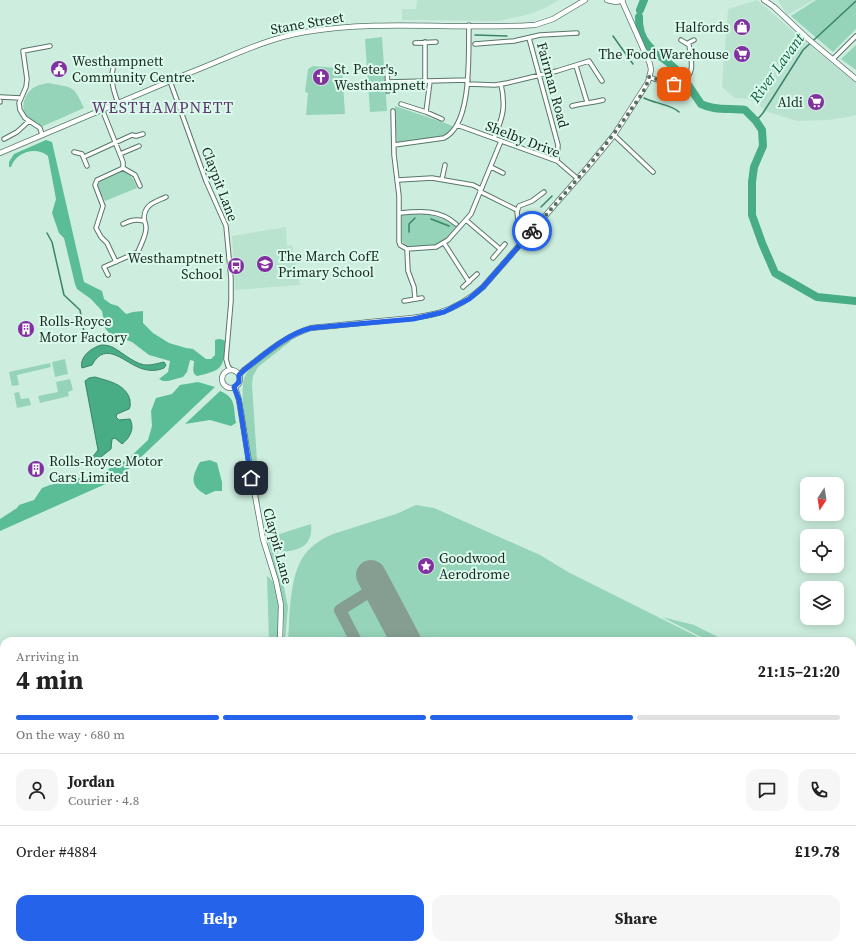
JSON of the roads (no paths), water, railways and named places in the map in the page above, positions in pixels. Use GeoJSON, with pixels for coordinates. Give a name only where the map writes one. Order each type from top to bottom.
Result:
{"type":"FeatureCollection","features":[{"type":"Feature","properties":{"kind":"street","name":"Stane Street"},"geometry":{"type":"LineString","coordinates":[[0,153],[246,48],[279,37],[306,32],[368,26],[524,25],[545,22],[561,15],[585,0]]}},
{"type":"Feature","properties":{"kind":"street"},"geometry":{"type":"LineString","coordinates":[[239,375],[237,372],[231,370],[224,373],[222,380],[226,386],[231,388],[234,387],[239,382],[239,375],[244,370],[282,342],[300,331],[318,327],[425,317],[444,312],[469,299],[483,287],[578,179],[614,135],[640,96],[649,77],[651,70],[647,55],[622,0],[616,2],[607,0]]}},
{"type":"Feature","properties":{"kind":"street"},"geometry":{"type":"LineString","coordinates":[[764,0],[774,7],[807,38],[856,79]]}},
{"type":"Feature","properties":{"kind":"street"},"geometry":{"type":"LineString","coordinates":[[770,0],[774,7]]}},
{"type":"Feature","properties":{"kind":"street"},"geometry":{"type":"LineString","coordinates":[[394,145],[444,138],[449,136],[457,125],[466,97],[468,82],[469,25]]}},
{"type":"Feature","properties":{"kind":"street","name":"Fairman Road"},"geometry":{"type":"LineString","coordinates":[[475,44],[514,41],[540,35],[577,33]]}},
{"type":"Feature","properties":{"kind":"street"},"geometry":{"type":"LineString","coordinates":[[833,59],[856,36]]}},
{"type":"Feature","properties":{"kind":"street","name":"Fairman Road"},"geometry":{"type":"LineString","coordinates":[[529,38],[558,145],[557,161]]}},
{"type":"Feature","properties":{"kind":"street"},"geometry":{"type":"LineString","coordinates":[[680,40],[688,43],[694,40]]}},
{"type":"Feature","properties":{"kind":"street"},"geometry":{"type":"LineString","coordinates":[[425,42],[428,81],[426,112]]}},
{"type":"Feature","properties":{"kind":"street"},"geometry":{"type":"LineString","coordinates":[[415,43],[436,42]]}},
{"type":"Feature","properties":{"kind":"street"},"geometry":{"type":"LineString","coordinates":[[649,77],[670,84],[681,83],[688,77],[691,70],[688,43]]}},
{"type":"Feature","properties":{"kind":"street"},"geometry":{"type":"LineString","coordinates":[[42,135],[40,128],[25,118],[20,110],[19,103],[26,87],[27,79],[23,51],[50,46]]}},
{"type":"Feature","properties":{"kind":"street"},"geometry":{"type":"LineString","coordinates":[[387,82],[428,81],[501,84],[576,66],[590,61],[602,81]]}},
{"type":"Feature","properties":{"kind":"street"},"geometry":{"type":"LineString","coordinates":[[576,66],[587,102]]}},
{"type":"Feature","properties":{"kind":"street"},"geometry":{"type":"LineString","coordinates":[[113,69],[113,85],[118,102]]}},
{"type":"Feature","properties":{"kind":"street"},"geometry":{"type":"LineString","coordinates":[[387,71],[388,92]]}},
{"type":"Feature","properties":{"kind":"street","name":"Claypit Lane"},"geometry":{"type":"LineString","coordinates":[[170,81],[206,181],[226,226],[231,279],[231,301],[226,359],[231,370]]}},
{"type":"Feature","properties":{"kind":"street"},"geometry":{"type":"LineString","coordinates":[[494,138],[504,107],[501,84]]}},
{"type":"Feature","properties":{"kind":"street"},"geometry":{"type":"LineString","coordinates":[[0,97],[21,98]]}},
{"type":"Feature","properties":{"kind":"street"},"geometry":{"type":"LineString","coordinates":[[572,106],[587,102],[594,103],[603,100]]}},
{"type":"Feature","properties":{"kind":"street"},"geometry":{"type":"LineString","coordinates":[[402,104],[442,119]]}},
{"type":"Feature","properties":{"kind":"street"},"geometry":{"type":"LineString","coordinates":[[102,109],[123,162],[123,168]]}},
{"type":"Feature","properties":{"kind":"street"},"geometry":{"type":"LineString","coordinates":[[393,111],[395,167],[398,180],[399,242],[400,245],[407,249],[436,247],[444,243],[466,220],[471,214],[481,192],[501,141]]}},
{"type":"Feature","properties":{"kind":"street"},"geometry":{"type":"LineString","coordinates":[[4,139],[17,132],[29,121]]}},
{"type":"Feature","properties":{"kind":"street","name":"Shelby Drive"},"geometry":{"type":"LineString","coordinates":[[457,125],[557,161],[578,179]]}},
{"type":"Feature","properties":{"kind":"street"},"geometry":{"type":"LineString","coordinates":[[84,157],[132,135],[136,136],[143,134]]}},
{"type":"Feature","properties":{"kind":"street"},"geometry":{"type":"LineString","coordinates":[[614,135],[653,172]]}},
{"type":"Feature","properties":{"kind":"street"},"geometry":{"type":"LineString","coordinates":[[120,154],[139,146]]}},
{"type":"Feature","properties":{"kind":"street"},"geometry":{"type":"LineString","coordinates":[[74,152],[82,154],[87,166]]}},
{"type":"Feature","properties":{"kind":"street"},"geometry":{"type":"LineString","coordinates":[[442,179],[445,165]]}},
{"type":"Feature","properties":{"kind":"street"},"geometry":{"type":"LineString","coordinates":[[491,167],[503,173]]}},
{"type":"Feature","properties":{"kind":"street"},"geometry":{"type":"LineString","coordinates":[[123,168],[135,175],[140,186]]}},
{"type":"Feature","properties":{"kind":"street"},"geometry":{"type":"LineString","coordinates":[[116,262],[107,243],[101,237],[96,228],[103,206],[95,185],[97,180],[123,168]]}},
{"type":"Feature","properties":{"kind":"street"},"geometry":{"type":"LineString","coordinates":[[398,180],[424,178],[442,179],[476,187],[480,189],[481,192],[517,210]]}},
{"type":"Feature","properties":{"kind":"street"},"geometry":{"type":"LineString","coordinates":[[517,210],[523,204],[532,202],[544,192]]}},
{"type":"Feature","properties":{"kind":"street"},"geometry":{"type":"LineString","coordinates":[[108,275],[104,267],[138,252],[145,236],[146,227],[144,221],[145,212],[148,206],[166,197]]}},
{"type":"Feature","properties":{"kind":"street"},"geometry":{"type":"LineString","coordinates":[[517,210],[518,220]]}},
{"type":"Feature","properties":{"kind":"street"},"geometry":{"type":"LineString","coordinates":[[399,213],[423,211],[432,212],[450,218],[456,224]]}},
{"type":"Feature","properties":{"kind":"street"},"geometry":{"type":"LineString","coordinates":[[123,224],[136,219],[144,221]]}},
{"type":"Feature","properties":{"kind":"street"},"geometry":{"type":"LineString","coordinates":[[466,220],[500,249]]}},
{"type":"Feature","properties":{"kind":"street"},"geometry":{"type":"LineString","coordinates":[[444,243],[469,282]]}},
{"type":"Feature","properties":{"kind":"street"},"geometry":{"type":"LineString","coordinates":[[493,258],[505,244]]}},
{"type":"Feature","properties":{"kind":"street"},"geometry":{"type":"LineString","coordinates":[[407,249],[408,271],[414,287],[415,299]]}},
{"type":"Feature","properties":{"kind":"street"},"geometry":{"type":"LineString","coordinates":[[463,287],[477,274]]}},
{"type":"Feature","properties":{"kind":"street"},"geometry":{"type":"LineString","coordinates":[[404,301],[422,298]]}},
{"type":"Feature","properties":{"kind":"street","name":"Claypit Lane"},"geometry":{"type":"LineString","coordinates":[[234,387],[239,400],[263,539],[282,604],[280,637]]}},
{"type":"Feature","properties":{"kind":"waterway","name":"River Lavant"},"geometry":{"type":"LineString","coordinates":[[640,10],[644,0]]}},
{"type":"Feature","properties":{"kind":"waterway","name":"River Lavant"},"geometry":{"type":"LineString","coordinates":[[756,121],[763,113],[803,50],[856,1]]}},
{"type":"Feature","properties":{"kind":"waterway","name":"River Lavant"},"geometry":{"type":"LineString","coordinates":[[639,17],[641,32],[647,44],[669,63]]}},
{"type":"Feature","properties":{"kind":"waterway"},"geometry":{"type":"LineString","coordinates":[[475,35],[507,36]]}},
{"type":"Feature","properties":{"kind":"waterway"},"geometry":{"type":"LineString","coordinates":[[613,36],[633,64]]}},
{"type":"Feature","properties":{"kind":"waterway","name":"River Lavant"},"geometry":{"type":"LineString","coordinates":[[672,66],[680,73],[701,104],[711,108],[745,110],[756,121],[762,130],[763,146],[754,167],[752,182],[752,215],[775,273],[817,297],[856,301]]}},
{"type":"Feature","properties":{"kind":"waterway"},"geometry":{"type":"LineString","coordinates":[[644,98],[679,112]]}},
{"type":"Feature","properties":{"kind":"waterway"},"geometry":{"type":"LineString","coordinates":[[541,207],[552,196]]}},
{"type":"Feature","properties":{"kind":"waterway"},"geometry":{"type":"LineString","coordinates":[[409,232],[409,224],[415,218]]}},
{"type":"Feature","properties":{"kind":"waterway"},"geometry":{"type":"LineString","coordinates":[[431,219],[449,226]]}},
{"type":"Feature","properties":{"kind":"waterway"},"geometry":{"type":"LineString","coordinates":[[47,233],[52,242],[64,295],[80,310],[84,332]]}},
{"type":"Feature","properties":{"kind":"place","name":"Halfords"},"geometry":{"type":"Point","coordinates":[742,27]}},
{"type":"Feature","properties":{"kind":"place","name":"The Food Warehouse"},"geometry":{"type":"Point","coordinates":[742,54]}},
{"type":"Feature","properties":{"kind":"place","name":"Westhampnett Community Centre."},"geometry":{"type":"Point","coordinates":[59,69]}},
{"type":"Feature","properties":{"kind":"place","name":"St. Peter's, Westhampnett"},"geometry":{"type":"Point","coordinates":[321,77]}},
{"type":"Feature","properties":{"kind":"place","name":"Aldi"},"geometry":{"type":"Point","coordinates":[816,102]}},
{"type":"Feature","properties":{"kind":"place","name":"The March CofE Primary School"},"geometry":{"type":"Point","coordinates":[265,264]}},
{"type":"Feature","properties":{"kind":"place","name":"Westhamptnett School"},"geometry":{"type":"Point","coordinates":[236,266]}},
{"type":"Feature","properties":{"kind":"place","name":"Rolls-Royce Motor Factory"},"geometry":{"type":"Point","coordinates":[26,329]}},
{"type":"Feature","properties":{"kind":"place","name":"Rolls-Royce Motor Cars Limited"},"geometry":{"type":"Point","coordinates":[36,469]}},
{"type":"Feature","properties":{"kind":"place","name":"Goodwood Aerodrome"},"geometry":{"type":"Point","coordinates":[426,566]}},
{"type":"Feature","properties":{"kind":"district","name":"WESTHAMPNETT"},"geometry":{"type":"Point","coordinates":[163,107]}}]}
